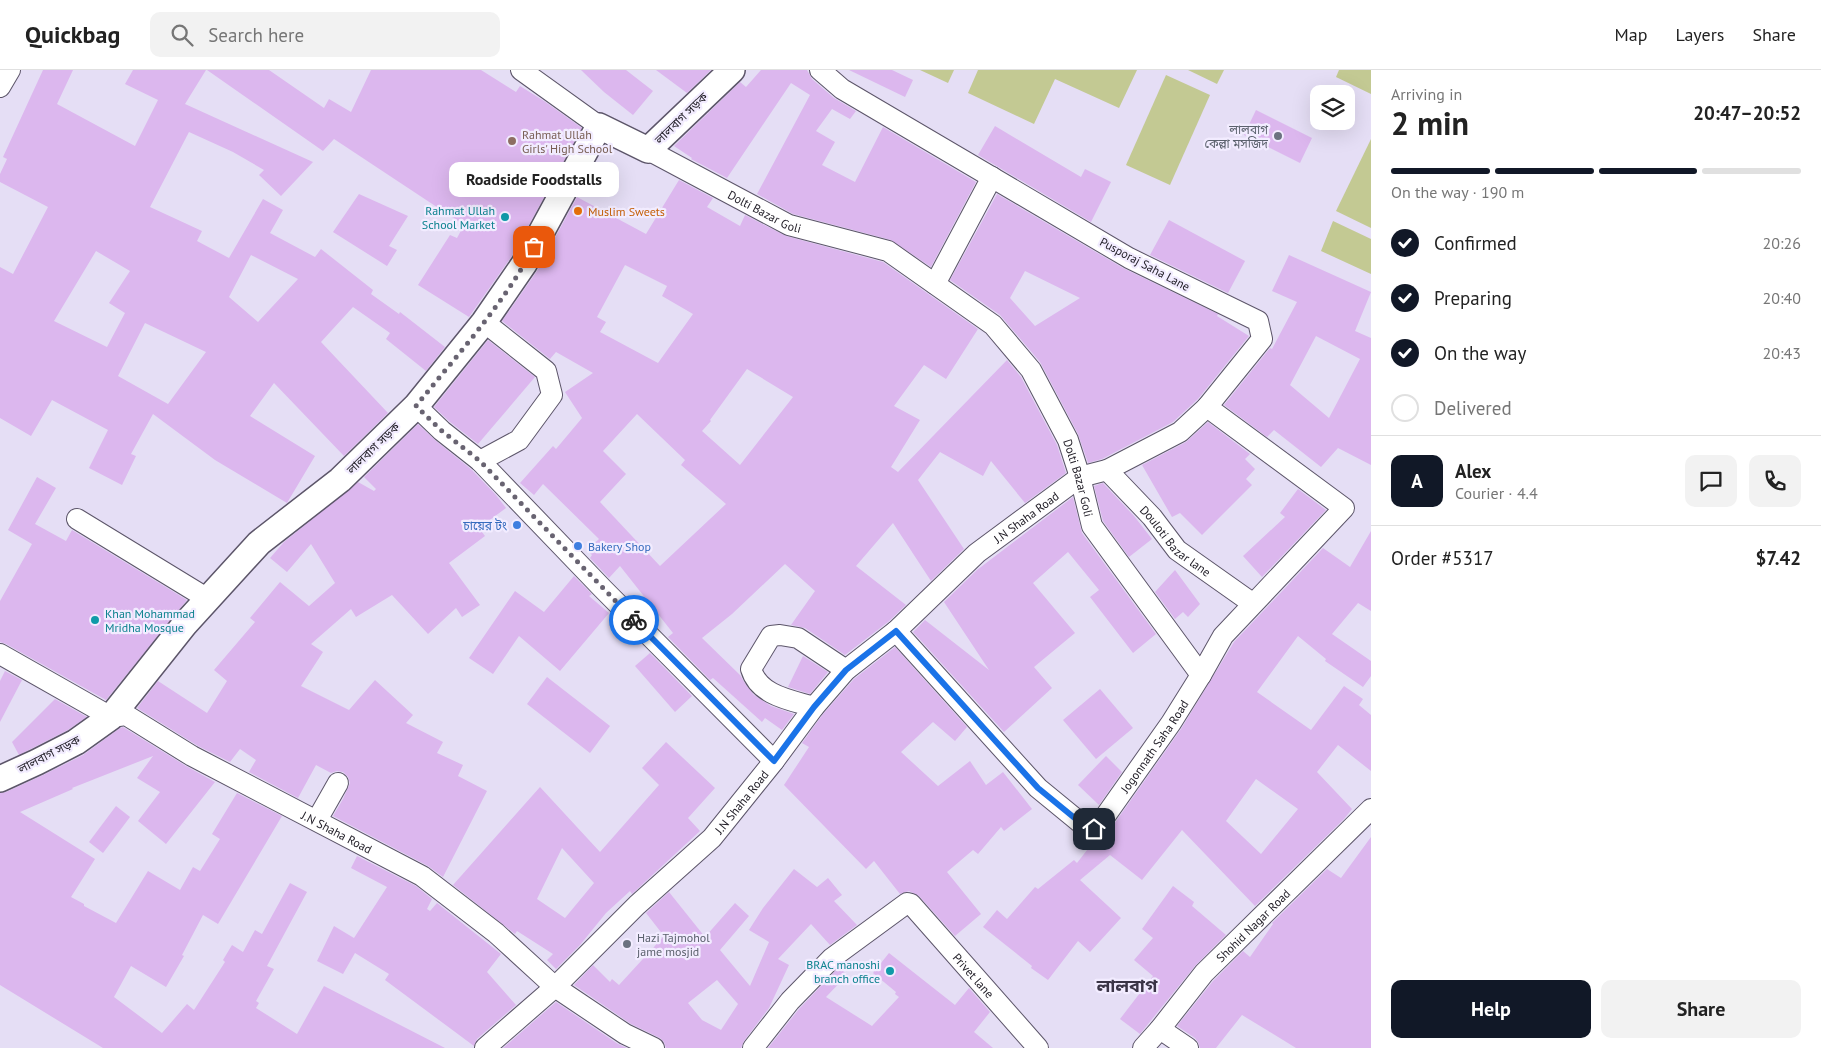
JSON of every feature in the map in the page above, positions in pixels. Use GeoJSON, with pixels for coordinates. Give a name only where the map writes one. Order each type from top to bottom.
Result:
{"type":"FeatureCollection","features":[{"type":"Feature","properties":{"kind":"street"},"geometry":{"type":"LineString","coordinates":[[0,87],[10,70]]}},
{"type":"Feature","properties":{"kind":"street"},"geometry":{"type":"LineString","coordinates":[[521,70],[599,126]]}},
{"type":"Feature","properties":{"kind":"street","name":"লালবাগ সড়ক"},"geometry":{"type":"LineString","coordinates":[[0,779],[76,742],[118,716],[185,624],[259,543],[340,480],[416,406],[484,322],[524,264],[599,126],[648,150],[732,70]]}},
{"type":"Feature","properties":{"kind":"street","name":"Pusporaj Saha Lane"},"geometry":{"type":"LineString","coordinates":[[820,70],[842,89],[1129,258],[1258,321],[1262,339],[1206,407],[1180,432],[1107,470],[1080,477]]}},
{"type":"Feature","properties":{"kind":"street","name":"Dolti Bazar Goli"},"geometry":{"type":"LineString","coordinates":[[648,150],[789,225],[888,251],[993,325],[1031,370],[1068,440],[1080,477],[1092,526],[1201,675]]}},
{"type":"Feature","properties":{"kind":"street"},"geometry":{"type":"LineString","coordinates":[[934,284],[992,177]]}},
{"type":"Feature","properties":{"kind":"street"},"geometry":{"type":"LineString","coordinates":[[480,461],[519,440],[552,395],[546,371],[484,322]]}},
{"type":"Feature","properties":{"kind":"street"},"geometry":{"type":"LineString","coordinates":[[416,406],[442,431],[480,461],[603,589],[774,761]]}},
{"type":"Feature","properties":{"kind":"street"},"geometry":{"type":"LineString","coordinates":[[1201,675],[1223,636],[1344,508],[1206,407]]}},
{"type":"Feature","properties":{"kind":"street","name":"Douloti Bazar lane"},"geometry":{"type":"LineString","coordinates":[[1107,470],[1152,517],[1177,550],[1252,604]]}},
{"type":"Feature","properties":{"kind":"street","name":"J.N Shaha Road"},"geometry":{"type":"LineString","coordinates":[[485,1048],[555,987],[637,905],[712,838],[774,761],[814,707],[846,670],[896,631],[977,553],[1080,477]]}},
{"type":"Feature","properties":{"kind":"street"},"geometry":{"type":"LineString","coordinates":[[77,519],[208,599]]}},
{"type":"Feature","properties":{"kind":"street","name":"Jogonnath Saha Road"},"geometry":{"type":"LineString","coordinates":[[896,631],[1038,788],[1088,829],[1094,829],[1099,825],[1171,723],[1201,675]]}},
{"type":"Feature","properties":{"kind":"street"},"geometry":{"type":"LineString","coordinates":[[814,707],[773,695],[754,678],[751,669],[772,636],[780,635],[798,638],[846,670]]}},
{"type":"Feature","properties":{"kind":"street","name":"J.N Shaha Road"},"geometry":{"type":"LineString","coordinates":[[0,654],[422,876],[496,932],[555,987],[623,1041],[654,1048]]}},
{"type":"Feature","properties":{"kind":"street"},"geometry":{"type":"LineString","coordinates":[[317,820],[338,783]]}},
{"type":"Feature","properties":{"kind":"street","name":"Shohid Nagar Road"},"geometry":{"type":"LineString","coordinates":[[1142,1048],[1160,1030],[1204,973],[1371,809]]}},
{"type":"Feature","properties":{"kind":"street","name":"Privet lane"},"geometry":{"type":"LineString","coordinates":[[754,1048],[790,1001],[832,958],[909,903],[1038,1048]]}},
{"type":"Feature","properties":{"kind":"street"},"geometry":{"type":"LineString","coordinates":[[1160,1030],[1188,1048]]}},
{"type":"Feature","properties":{"kind":"green space"},"geometry":{"type":"Polygon","coordinates":[[[920,70],[954,70],[948,83],[920,70]]]}},
{"type":"Feature","properties":{"kind":"green space"},"geometry":{"type":"Polygon","coordinates":[[[978,70],[1137,70],[1119,108],[1055,79],[1034,124],[968,93],[978,70]]]}},
{"type":"Feature","properties":{"kind":"green space"},"geometry":{"type":"Polygon","coordinates":[[[1188,70],[1224,70],[1217,84],[1188,70]]]}},
{"type":"Feature","properties":{"kind":"green space"},"geometry":{"type":"Polygon","coordinates":[[[1339,70],[1371,70],[1371,94],[1355,85],[1336,77],[1339,70]]]}},
{"type":"Feature","properties":{"kind":"green space"},"geometry":{"type":"Polygon","coordinates":[[[1166,75],[1210,95],[1170,185],[1126,165],[1166,75]]]}},
{"type":"Feature","properties":{"kind":"green space"},"geometry":{"type":"Polygon","coordinates":[[[1371,139],[1371,228],[1336,211],[1371,139]]]}},
{"type":"Feature","properties":{"kind":"green space"},"geometry":{"type":"Polygon","coordinates":[[[1333,221],[1371,239],[1371,274],[1321,251],[1333,221]]]}},
{"type":"Feature","properties":{"kind":"building"},"geometry":{"type":"Polygon","coordinates":[[[43,70],[73,70],[57,104],[135,146],[158,100],[125,84],[133,70],[206,70],[185,104],[313,162],[281,196],[259,175],[264,170],[233,152],[189,132],[150,207],[202,231],[197,241],[229,258],[263,199],[283,210],[270,233],[315,257],[321,249],[373,290],[371,294],[399,314],[400,312],[445,347],[426,371],[386,339],[390,333],[353,307],[321,342],[388,413],[344,456],[274,383],[250,416],[315,456],[287,503],[215,460],[153,414],[131,454],[136,456],[122,485],[89,468],[108,430],[52,400],[31,436],[0,418],[0,267],[13,274],[48,207],[0,182],[0,174],[7,159],[3,157],[43,70]],[[96,251],[54,321],[107,347],[125,313],[109,303],[130,271],[96,251]],[[251,255],[229,297],[258,322],[298,279],[251,255]],[[145,323],[118,376],[168,404],[206,352],[145,323]]]}},
{"type":"Feature","properties":{"kind":"building"},"geometry":{"type":"Polygon","coordinates":[[[207,70],[269,70],[324,108],[329,99],[351,112],[371,70],[481,70],[516,92],[520,86],[582,128],[512,256],[469,317],[418,285],[450,235],[457,238],[464,225],[334,139],[323,151],[207,70]]]}},
{"type":"Feature","properties":{"kind":"building"},"geometry":{"type":"Polygon","coordinates":[[[581,70],[626,70],[653,91],[633,115],[604,92],[581,70]]]}},
{"type":"Feature","properties":{"kind":"building"},"geometry":{"type":"Polygon","coordinates":[[[656,70],[711,70],[687,93],[656,70]]]}},
{"type":"Feature","properties":{"kind":"building"},"geometry":{"type":"Polygon","coordinates":[[[761,70],[807,70],[812,79],[834,98],[856,111],[850,119],[832,109],[816,131],[835,142],[822,165],[855,182],[883,127],[976,182],[931,267],[891,240],[793,214],[757,194],[810,95],[791,83],[727,178],[691,159],[674,146],[740,82],[746,87],[761,70]]]}},
{"type":"Feature","properties":{"kind":"building"},"geometry":{"type":"Polygon","coordinates":[[[849,70],[892,70],[913,80],[905,97],[849,70]]]}},
{"type":"Feature","properties":{"kind":"building","name":"লালবাগ কেল্লা মসজিদ"},"geometry":{"type":"Polygon","coordinates":[[[1256,110],[1312,138],[1300,163],[1244,135],[1256,110]]]}},
{"type":"Feature","properties":{"kind":"building"},"geometry":{"type":"Polygon","coordinates":[[[995,126],[1081,177],[1085,169],[1111,182],[1091,222],[978,155],[995,126]]]}},
{"type":"Feature","properties":{"kind":"building"},"geometry":{"type":"Polygon","coordinates":[[[679,180],[713,198],[707,207],[740,226],[745,215],[786,236],[883,262],[978,329],[946,379],[924,365],[894,406],[920,420],[891,467],[898,472],[1007,360],[1021,377],[1057,445],[1066,473],[1025,503],[991,461],[983,476],[940,452],[918,480],[964,549],[931,581],[893,523],[856,566],[906,605],[888,622],[845,655],[805,628],[791,625],[815,591],[785,564],[732,614],[702,638],[740,675],[754,695],[771,706],[794,714],[782,730],[765,718],[762,722],[713,678],[710,680],[668,637],[673,633],[620,566],[609,578],[590,558],[592,555],[587,550],[599,539],[543,484],[534,495],[520,483],[553,446],[556,449],[582,418],[565,392],[593,373],[556,352],[550,359],[502,321],[537,271],[577,197],[646,234],[679,180]],[[625,265],[597,317],[606,322],[600,332],[658,363],[693,314],[662,296],[667,286],[625,265]],[[747,369],[702,431],[740,465],[793,397],[747,369]],[[637,414],[603,451],[626,474],[600,502],[660,566],[726,504],[681,465],[685,460],[637,414]]]}},
{"type":"Feature","properties":{"kind":"building"},"geometry":{"type":"Polygon","coordinates":[[[359,194],[408,216],[389,246],[397,250],[387,266],[333,232],[359,194]]]}},
{"type":"Feature","properties":{"kind":"building"},"geometry":{"type":"Polygon","coordinates":[[[997,194],[1123,268],[1218,314],[1217,316],[1249,336],[1198,399],[1173,422],[1102,459],[1088,463],[1078,434],[1040,362],[1000,315],[950,280],[997,194]],[[1025,271],[1010,298],[1035,326],[1080,298],[1025,271]]]}},
{"type":"Feature","properties":{"kind":"building"},"geometry":{"type":"Polygon","coordinates":[[[1169,220],[1245,261],[1228,293],[1150,255],[1169,220]]]}},
{"type":"Feature","properties":{"kind":"building"},"geometry":{"type":"Polygon","coordinates":[[[1289,255],[1371,292],[1355,331],[1371,338],[1371,465],[1338,448],[1321,467],[1274,430],[1267,437],[1224,405],[1270,348],[1272,349],[1297,302],[1272,291],[1289,255]],[[1316,336],[1290,385],[1329,418],[1360,359],[1316,336]]]}},
{"type":"Feature","properties":{"kind":"building"},"geometry":{"type":"Polygon","coordinates":[[[488,340],[535,377],[478,444],[434,407],[488,340]]]}},
{"type":"Feature","properties":{"kind":"building"},"geometry":{"type":"Polygon","coordinates":[[[1208,422],[1250,454],[1245,459],[1255,469],[1246,479],[1252,485],[1202,535],[1180,513],[1172,517],[1142,465],[1186,442],[1208,422]]]}},
{"type":"Feature","properties":{"kind":"building"},"geometry":{"type":"Polygon","coordinates":[[[418,424],[472,470],[506,508],[479,528],[485,536],[449,563],[480,605],[462,617],[456,608],[428,634],[392,595],[356,617],[351,609],[311,644],[323,652],[301,686],[349,710],[375,680],[413,715],[406,723],[443,742],[437,753],[463,765],[458,776],[487,791],[443,877],[428,866],[333,816],[350,783],[348,777],[343,772],[331,773],[316,765],[298,798],[249,772],[256,760],[240,749],[230,762],[198,746],[137,708],[158,681],[207,713],[227,681],[214,670],[255,622],[250,618],[280,582],[309,606],[335,583],[311,544],[287,572],[270,558],[284,542],[358,482],[374,491],[376,489],[364,477],[418,424]]]}},
{"type":"Feature","properties":{"kind":"building"},"geometry":{"type":"Polygon","coordinates":[[[37,477],[56,488],[35,524],[66,541],[72,530],[187,600],[106,700],[0,642],[0,601],[32,544],[8,530],[37,477]]]}},
{"type":"Feature","properties":{"kind":"building"},"geometry":{"type":"Polygon","coordinates":[[[1103,483],[1134,516],[1152,539],[1129,557],[1103,521],[1094,486],[1103,483]]]}},
{"type":"Feature","properties":{"kind":"building"},"geometry":{"type":"Polygon","coordinates":[[[1298,489],[1326,510],[1262,577],[1243,556],[1285,517],[1280,513],[1298,489]]]}},
{"type":"Feature","properties":{"kind":"building"},"geometry":{"type":"Polygon","coordinates":[[[1073,497],[1082,533],[1156,634],[1133,653],[1090,597],[1099,590],[1068,552],[1033,583],[1075,633],[1034,667],[1052,688],[1004,732],[913,632],[925,620],[989,670],[944,602],[977,570],[1073,497]]]}},
{"type":"Feature","properties":{"kind":"building"},"geometry":{"type":"Polygon","coordinates":[[[1371,531],[1371,611],[1358,603],[1332,634],[1371,661],[1371,676],[1363,687],[1325,661],[1326,659],[1298,636],[1257,692],[1311,730],[1344,686],[1363,699],[1359,705],[1371,715],[1371,771],[1338,745],[1317,772],[1352,809],[1344,819],[1255,906],[1182,830],[1142,880],[1110,855],[1080,880],[1121,918],[1090,952],[1078,941],[1048,980],[983,927],[997,910],[1007,919],[1035,887],[1038,889],[1074,860],[1077,863],[1094,841],[1107,834],[1181,729],[1234,642],[1323,548],[1350,567],[1371,531]],[[1256,779],[1226,821],[1261,854],[1298,809],[1256,779]]]}},
{"type":"Feature","properties":{"kind":"building"},"geometry":{"type":"Polygon","coordinates":[[[1175,570],[1200,604],[1188,617],[1183,612],[1175,619],[1155,592],[1175,570]]]}},
{"type":"Feature","properties":{"kind":"building"},"geometry":{"type":"Polygon","coordinates":[[[574,576],[592,594],[589,596],[609,613],[560,671],[519,636],[493,674],[469,658],[515,591],[544,612],[574,576]]]}},
{"type":"Feature","properties":{"kind":"building"},"geometry":{"type":"Polygon","coordinates":[[[895,647],[967,727],[955,741],[933,722],[901,752],[938,786],[970,761],[986,785],[1003,772],[1032,809],[1004,831],[1001,827],[978,854],[973,850],[947,872],[981,914],[955,936],[919,896],[909,891],[900,894],[874,861],[866,869],[784,785],[809,747],[802,743],[823,714],[854,679],[895,647]]]}},
{"type":"Feature","properties":{"kind":"building"},"geometry":{"type":"Polygon","coordinates":[[[650,653],[692,696],[675,712],[635,666],[650,653]]]}},
{"type":"Feature","properties":{"kind":"building"},"geometry":{"type":"Polygon","coordinates":[[[803,656],[828,672],[810,694],[788,687],[803,656]]]}},
{"type":"Feature","properties":{"kind":"building"},"geometry":{"type":"Polygon","coordinates":[[[5,671],[22,680],[0,722],[0,681],[5,671]]]}},
{"type":"Feature","properties":{"kind":"building"},"geometry":{"type":"Polygon","coordinates":[[[547,677],[610,726],[590,753],[527,704],[547,677]]]}},
{"type":"Feature","properties":{"kind":"building"},"geometry":{"type":"Polygon","coordinates":[[[1100,689],[1133,728],[1096,759],[1063,720],[1100,689]]]}},
{"type":"Feature","properties":{"kind":"building"},"geometry":{"type":"Polygon","coordinates":[[[55,699],[87,717],[68,730],[19,755],[12,742],[55,699]]]}},
{"type":"Feature","properties":{"kind":"building"},"geometry":{"type":"Polygon","coordinates":[[[123,727],[215,782],[166,844],[138,821],[160,792],[137,778],[153,756],[72,788],[20,812],[95,859],[71,897],[84,904],[84,906],[116,923],[148,871],[180,890],[193,867],[200,871],[220,839],[212,834],[237,793],[282,816],[218,924],[203,915],[182,955],[184,956],[166,987],[131,966],[114,997],[162,1033],[187,1004],[194,1010],[225,962],[223,960],[232,945],[243,952],[255,930],[262,934],[290,883],[307,892],[267,966],[274,969],[256,1001],[259,1003],[256,1008],[297,1034],[324,986],[445,1048],[103,1048],[0,985],[0,793],[6,792],[83,755],[123,727]]]}},
{"type":"Feature","properties":{"kind":"building"},"geometry":{"type":"Polygon","coordinates":[[[666,742],[715,788],[688,818],[700,831],[632,894],[630,891],[606,913],[580,945],[556,969],[547,960],[553,954],[517,931],[515,934],[453,885],[540,787],[600,852],[659,785],[642,768],[666,742]],[[562,848],[537,899],[565,918],[594,883],[562,848]]]}},
{"type":"Feature","properties":{"kind":"building"},"geometry":{"type":"Polygon","coordinates":[[[1106,756],[1122,772],[1099,805],[1078,785],[1106,756]]]}},
{"type":"Feature","properties":{"kind":"building"},"geometry":{"type":"Polygon","coordinates":[[[116,806],[130,817],[103,853],[89,842],[116,806]]]}},
{"type":"Feature","properties":{"kind":"building"},"geometry":{"type":"Polygon","coordinates":[[[1371,837],[1371,1048],[1296,1048],[1242,1015],[1216,1048],[1200,1048],[1195,1038],[1177,1026],[1213,981],[1243,951],[1250,957],[1272,923],[1327,869],[1341,878],[1371,837]]]}},
{"type":"Feature","properties":{"kind":"building"},"geometry":{"type":"Polygon","coordinates":[[[357,856],[416,886],[432,899],[427,909],[430,911],[437,903],[501,954],[487,972],[516,1005],[477,1039],[474,1046],[385,980],[389,974],[355,953],[343,974],[317,961],[334,926],[354,938],[387,887],[351,868],[357,856]]]}},
{"type":"Feature","properties":{"kind":"building"},"geometry":{"type":"Polygon","coordinates":[[[794,869],[817,887],[828,878],[842,895],[834,901],[857,925],[830,945],[811,924],[778,959],[789,965],[769,1008],[744,1041],[741,1048],[666,1048],[660,1038],[631,1024],[574,985],[593,965],[610,982],[612,979],[619,985],[664,936],[646,913],[669,892],[705,937],[735,903],[749,916],[720,950],[750,986],[769,942],[749,930],[763,908],[794,869]],[[717,980],[688,1003],[702,1020],[721,1030],[738,1004],[717,980]]]}},
{"type":"Feature","properties":{"kind":"building"},"geometry":{"type":"Polygon","coordinates":[[[1173,886],[1194,902],[1192,906],[1226,935],[1195,966],[1140,1034],[1120,1019],[1153,976],[1134,960],[1153,938],[1142,929],[1173,886]]]}},
{"type":"Feature","properties":{"kind":"building"},"geometry":{"type":"Polygon","coordinates":[[[889,953],[955,1005],[969,988],[990,1012],[974,1032],[993,1048],[768,1048],[799,1009],[839,967],[847,975],[826,997],[872,1026],[899,997],[895,994],[896,992],[873,973],[889,953]]]}},
{"type":"Feature","properties":{"kind":"building"},"geometry":{"type":"Polygon","coordinates":[[[556,1002],[618,1044],[627,1048],[503,1048],[556,1002]]]}},
{"type":"Feature","properties":{"kind":"way so far"},"geometry":{"type":"LineString","coordinates":[[534,247],[484,322],[416,406],[442,431],[480,461],[634,620]]}},
{"type":"Feature","properties":{"kind":"place","name":"লালবাগ কেল্লা মসজিদ"},"geometry":{"type":"Point","coordinates":[1278,136]}},
{"type":"Feature","properties":{"kind":"place","name":"Rahmat Ullah Girls' High School"},"geometry":{"type":"Point","coordinates":[512,141]}},
{"type":"Feature","properties":{"kind":"place","name":"Muslim Sweets"},"geometry":{"type":"Point","coordinates":[578,211]}},
{"type":"Feature","properties":{"kind":"place","name":"Rahmat Ullah School Market"},"geometry":{"type":"Point","coordinates":[505,217]}},
{"type":"Feature","properties":{"kind":"place","name":"Roadside Foodstalls"},"geometry":{"type":"Point","coordinates":[534,247]}},
{"type":"Feature","properties":{"kind":"place","name":"চায়ের টং"},"geometry":{"type":"Point","coordinates":[517,525]}},
{"type":"Feature","properties":{"kind":"place","name":"Bakery Shop"},"geometry":{"type":"Point","coordinates":[578,546]}},
{"type":"Feature","properties":{"kind":"place","name":"Khan Mohammad Mridha Mosque"},"geometry":{"type":"Point","coordinates":[95,620]}},
{"type":"Feature","properties":{"kind":"place","name":"Hazi Tajmohol jame mosjid"},"geometry":{"type":"Point","coordinates":[627,944]}},
{"type":"Feature","properties":{"kind":"place","name":"BRAC manoshi branch office"},"geometry":{"type":"Point","coordinates":[890,971]}},
{"type":"Feature","properties":{"kind":"district","name":"লালবাগ"},"geometry":{"type":"Point","coordinates":[1127,985]}},
{"type":"Feature","properties":{"kind":"route"},"geometry":{"type":"LineString","coordinates":[[634,620],[774,761],[814,707],[846,670],[896,631],[1038,788],[1088,829],[1094,829]]}}]}
